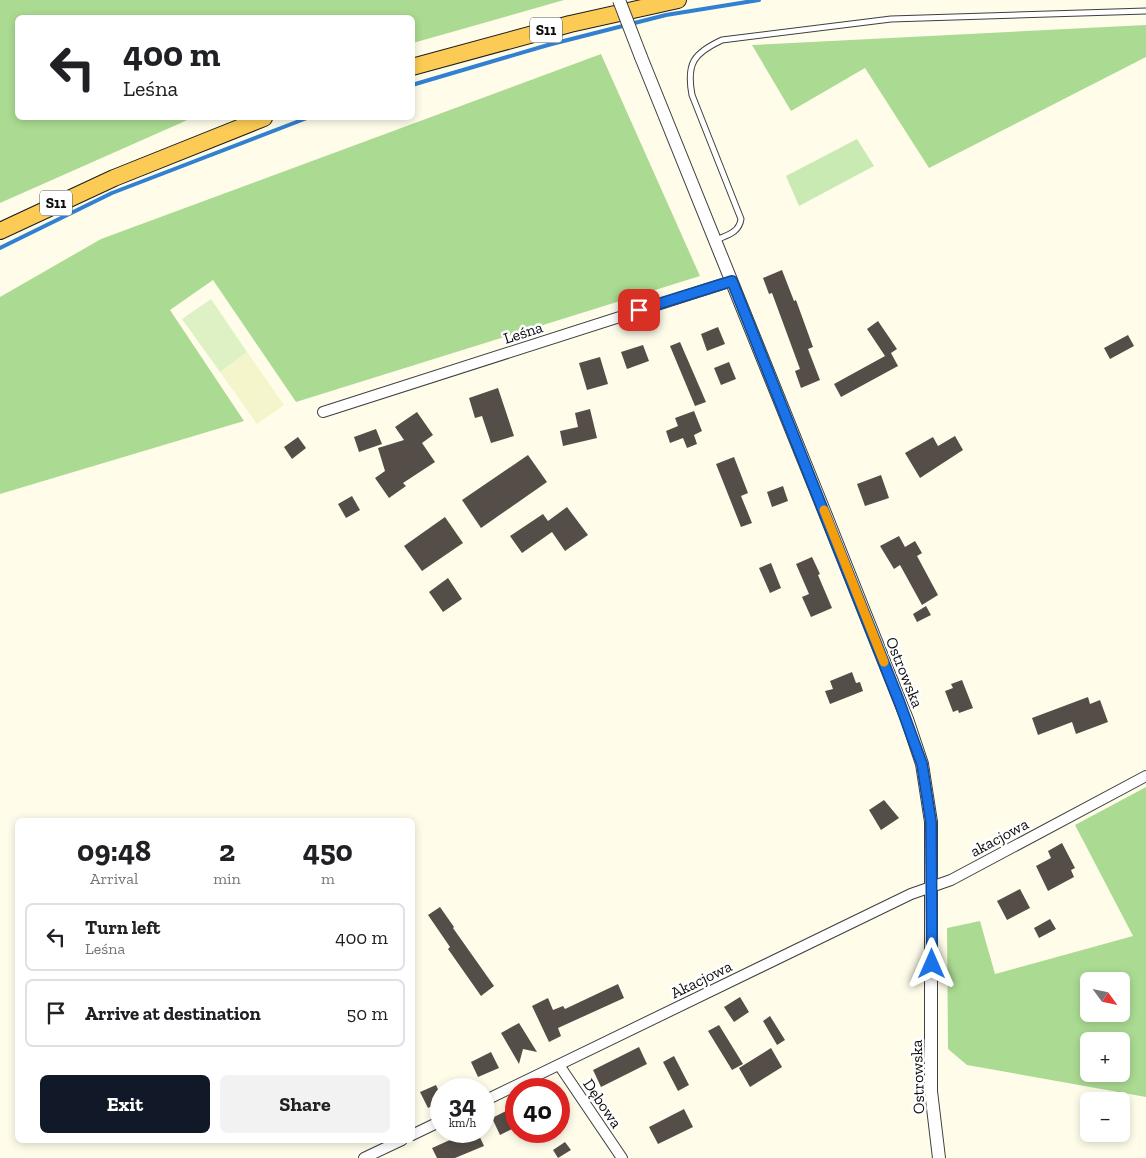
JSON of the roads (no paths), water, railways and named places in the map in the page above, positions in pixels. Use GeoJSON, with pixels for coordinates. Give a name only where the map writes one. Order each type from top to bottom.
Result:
{"type":"FeatureCollection","features":[{"type":"Feature","properties":{"kind":"highway","name":"S11"},"geometry":{"type":"LineString","coordinates":[[415,66],[570,24],[667,1]]}},
{"type":"Feature","properties":{"kind":"highway","name":"S11"},"geometry":{"type":"LineString","coordinates":[[0,231],[114,178],[259,120]]}},
{"type":"Feature","properties":{"kind":"street","name":"Ostrowska"},"geometry":{"type":"LineString","coordinates":[[619,0],[899,701],[922,764],[931,822],[931,1091],[939,1158]]}},
{"type":"Feature","properties":{"kind":"street","name":"Leśna"},"geometry":{"type":"LineString","coordinates":[[323,412],[732,281]]}},
{"type":"Feature","properties":{"kind":"street","name":"akacjowa"},"geometry":{"type":"LineString","coordinates":[[932,886],[952,880],[1146,776]]}},
{"type":"Feature","properties":{"kind":"street","name":"Akacjowa"},"geometry":{"type":"LineString","coordinates":[[495,1096],[911,894],[932,886]]}},
{"type":"Feature","properties":{"kind":"street","name":"Dębowa"},"geometry":{"type":"LineString","coordinates":[[559,1065],[622,1158]]}},
{"type":"Feature","properties":{"kind":"street"},"geometry":{"type":"LineString","coordinates":[[415,1134],[430,1126]]}},
{"type":"Feature","properties":{"kind":"street"},"geometry":{"type":"LineString","coordinates":[[364,1158],[396,1143]]}},
{"type":"Feature","properties":{"kind":"lane"},"geometry":{"type":"LineString","coordinates":[[715,240],[734,233],[738,229],[741,219],[692,95],[690,84],[691,66],[694,58],[708,47],[722,40],[891,19],[1146,11]]}},
{"type":"Feature","properties":{"kind":"waterway"},"geometry":{"type":"LineString","coordinates":[[415,84],[548,45],[666,15],[759,0]]}},
{"type":"Feature","properties":{"kind":"waterway"},"geometry":{"type":"LineString","coordinates":[[0,248],[112,193],[302,120]]}}]}
